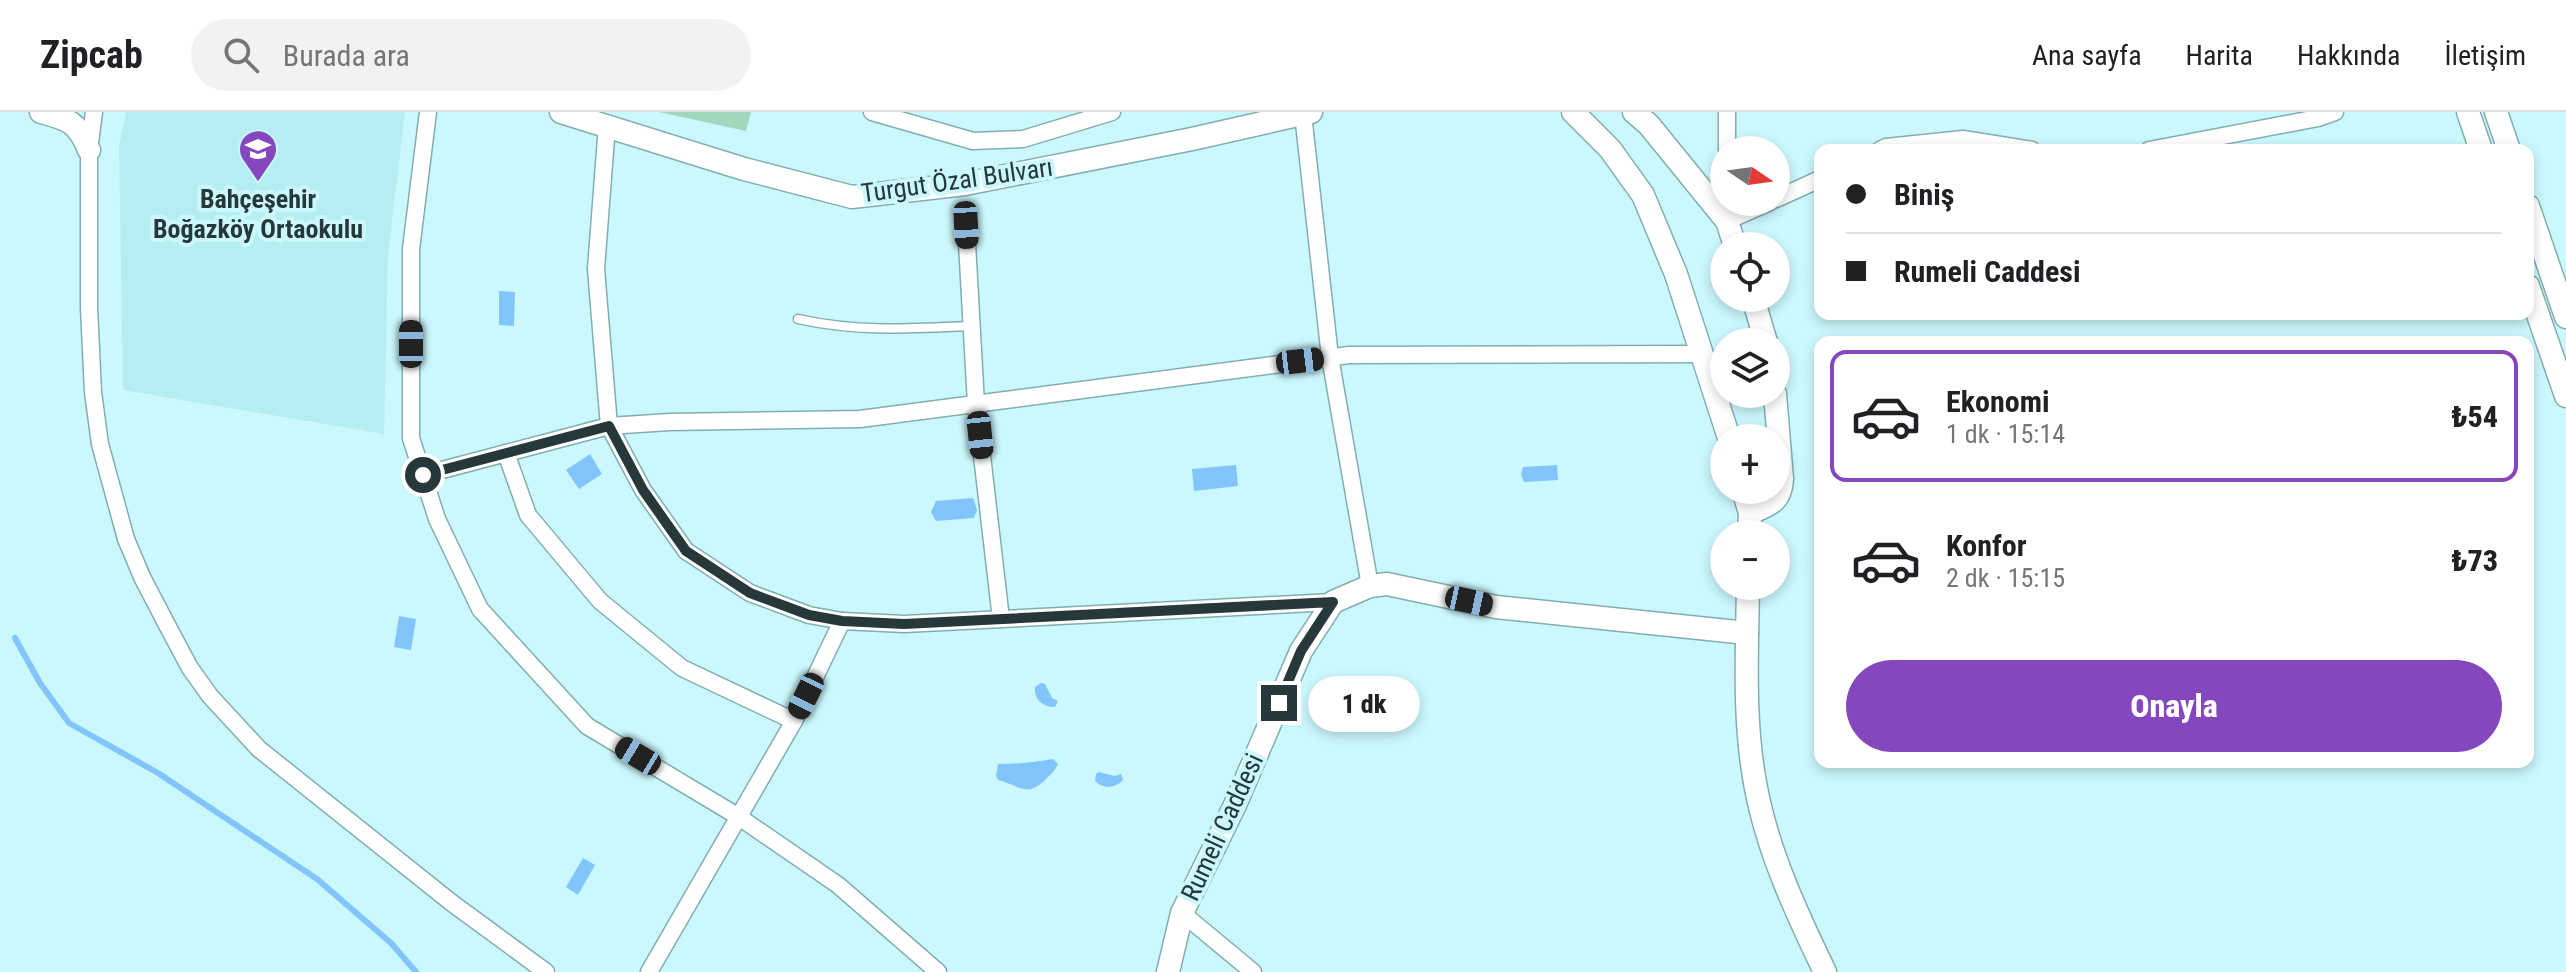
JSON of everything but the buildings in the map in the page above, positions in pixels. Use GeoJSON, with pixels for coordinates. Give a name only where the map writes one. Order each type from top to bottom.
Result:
{"type":"FeatureCollection","features":[{"type":"Feature","properties":{"kind":"street"},"geometry":{"type":"LineString","coordinates":[[41,112],[74,124],[89,150]]}},
{"type":"Feature","properties":{"kind":"street"},"geometry":{"type":"LineString","coordinates":[[83,112],[89,150]]}},
{"type":"Feature","properties":{"kind":"street"},"geometry":{"type":"LineString","coordinates":[[94,112],[89,150],[89,308],[93,392],[100,444],[126,539],[142,577],[190,668],[210,696],[259,749],[452,903],[546,972]]}},
{"type":"Feature","properties":{"kind":"street"},"geometry":{"type":"LineString","coordinates":[[428,112],[411,249],[411,438],[437,519],[480,609],[587,726],[739,817],[838,885],[938,972]]}},
{"type":"Feature","properties":{"kind":"street","name":"Turgut Özal Bulvarı"},"geometry":{"type":"LineString","coordinates":[[561,112],[744,169],[852,197],[965,184],[1307,113]]}},
{"type":"Feature","properties":{"kind":"street"},"geometry":{"type":"LineString","coordinates":[[872,112],[973,141],[1023,139],[1112,112]]}},
{"type":"Feature","properties":{"kind":"street"},"geometry":{"type":"LineString","coordinates":[[1573,112],[1610,149],[1643,195],[1676,274],[1724,424]]}},
{"type":"Feature","properties":{"kind":"street"},"geometry":{"type":"LineString","coordinates":[[1634,112],[1710,193]]}},
{"type":"Feature","properties":{"kind":"street"},"geometry":{"type":"LineString","coordinates":[[1727,112],[1727,136]]}},
{"type":"Feature","properties":{"kind":"street"},"geometry":{"type":"LineString","coordinates":[[2181,144],[2318,118],[2335,112]]}},
{"type":"Feature","properties":{"kind":"street"},"geometry":{"type":"LineString","coordinates":[[2468,112],[2479,144]]}},
{"type":"Feature","properties":{"kind":"street"},"geometry":{"type":"LineString","coordinates":[[2496,112],[2507,144]]}},
{"type":"Feature","properties":{"kind":"street"},"geometry":{"type":"LineString","coordinates":[[1307,113],[1330,357],[1370,586]]}},
{"type":"Feature","properties":{"kind":"street"},"geometry":{"type":"LineString","coordinates":[[607,125],[596,269],[609,426],[643,490],[686,551],[750,593],[809,615],[842,621],[904,624],[1333,602],[1370,586],[1387,584],[1496,607],[1747,633]]}},
{"type":"Feature","properties":{"kind":"street"},"geometry":{"type":"LineString","coordinates":[[1915,144],[1963,139],[1994,144]]}},
{"type":"Feature","properties":{"kind":"street"},"geometry":{"type":"LineString","coordinates":[[1790,193],[1814,182]]}},
{"type":"Feature","properties":{"kind":"street"},"geometry":{"type":"LineString","coordinates":[[2534,224],[2566,317]]}},
{"type":"Feature","properties":{"kind":"street"},"geometry":{"type":"LineString","coordinates":[[966,225],[976,404],[1001,619]]}},
{"type":"Feature","properties":{"kind":"street"},"geometry":{"type":"LineString","coordinates":[[2534,303],[2566,396]]}},
{"type":"Feature","properties":{"kind":"street"},"geometry":{"type":"LineString","coordinates":[[423,475],[609,426],[860,419],[1330,357],[1701,354]]}},
{"type":"Feature","properties":{"kind":"street"},"geometry":{"type":"LineString","coordinates":[[1755,520],[1774,503],[1780,493],[1782,479],[1776,408]]}},
{"type":"Feature","properties":{"kind":"street"},"geometry":{"type":"LineString","coordinates":[[506,453],[528,515],[600,601],[682,668],[794,721]]}},
{"type":"Feature","properties":{"kind":"street"},"geometry":{"type":"LineString","coordinates":[[1748,600],[1746,703],[1756,789],[1773,847],[1825,972]]}},
{"type":"Feature","properties":{"kind":"street","name":"Rumeli Caddesi"},"geometry":{"type":"LineString","coordinates":[[1168,972],[1182,913],[1235,805],[1301,651],[1333,602]]}},
{"type":"Feature","properties":{"kind":"street"},"geometry":{"type":"LineString","coordinates":[[649,972],[794,721],[842,621]]}},
{"type":"Feature","properties":{"kind":"street"},"geometry":{"type":"LineString","coordinates":[[1182,913],[1253,972]]}},
{"type":"Feature","properties":{"kind":"lane"},"geometry":{"type":"LineString","coordinates":[[798,319],[869,330],[972,326]]}},
{"type":"Feature","properties":{"kind":"shaded area"},"geometry":{"type":"Polygon","coordinates":[[[126,112],[405,112],[388,255],[384,434],[123,390],[119,147],[126,112]]]}},
{"type":"Feature","properties":{"kind":"green space"},"geometry":{"type":"Polygon","coordinates":[[[659,112],[751,112],[746,131],[659,112]]]}},
{"type":"Feature","properties":{"kind":"water"},"geometry":{"type":"Polygon","coordinates":[[[499,291],[515,292],[514,326],[499,325],[499,291]]]}},
{"type":"Feature","properties":{"kind":"water"},"geometry":{"type":"Polygon","coordinates":[[[590,454],[602,474],[579,489],[566,470],[590,454]]]}},
{"type":"Feature","properties":{"kind":"water"},"geometry":{"type":"Polygon","coordinates":[[[1236,465],[1238,486],[1194,491],[1192,469],[1236,465]]]}},
{"type":"Feature","properties":{"kind":"water"},"geometry":{"type":"Polygon","coordinates":[[[1557,465],[1558,480],[1524,482],[1521,475],[1523,467],[1557,465]]]}},
{"type":"Feature","properties":{"kind":"water"},"geometry":{"type":"Polygon","coordinates":[[[973,498],[977,510],[974,518],[936,521],[931,512],[936,501],[973,498]]]}},
{"type":"Feature","properties":{"kind":"water"},"geometry":{"type":"Polygon","coordinates":[[[399,616],[416,619],[411,650],[394,647],[399,616]]]}},
{"type":"Feature","properties":{"kind":"water"},"geometry":{"type":"Polygon","coordinates":[[[1041,683],[1058,701],[1055,707],[1047,706],[1038,699],[1035,687],[1041,683]]]}},
{"type":"Feature","properties":{"kind":"water"},"geometry":{"type":"Polygon","coordinates":[[[1053,759],[1058,764],[1056,769],[1034,788],[1018,787],[998,780],[996,776],[998,764],[1053,759]]]}},
{"type":"Feature","properties":{"kind":"water"},"geometry":{"type":"Polygon","coordinates":[[[1099,772],[1115,776],[1121,774],[1123,780],[1117,785],[1102,786],[1095,781],[1099,772]]]}},
{"type":"Feature","properties":{"kind":"water"},"geometry":{"type":"Polygon","coordinates":[[[583,858],[595,865],[578,895],[566,887],[583,858]]]}},
{"type":"Feature","properties":{"kind":"waterway"},"geometry":{"type":"LineString","coordinates":[[15,638],[40,683],[69,723],[158,773],[317,879],[391,943],[416,972]]}},
{"type":"Feature","properties":{"kind":"place","name":"Bahçeşehir Boğazköy Ortaokulu"},"geometry":{"type":"Point","coordinates":[258,183]}},
{"type":"Feature","properties":{"kind":"route"},"geometry":{"type":"LineString","coordinates":[[423,475],[609,426],[643,490],[686,551],[750,593],[809,615],[842,621],[904,624],[1333,602],[1301,651],[1279,703]]}}]}
